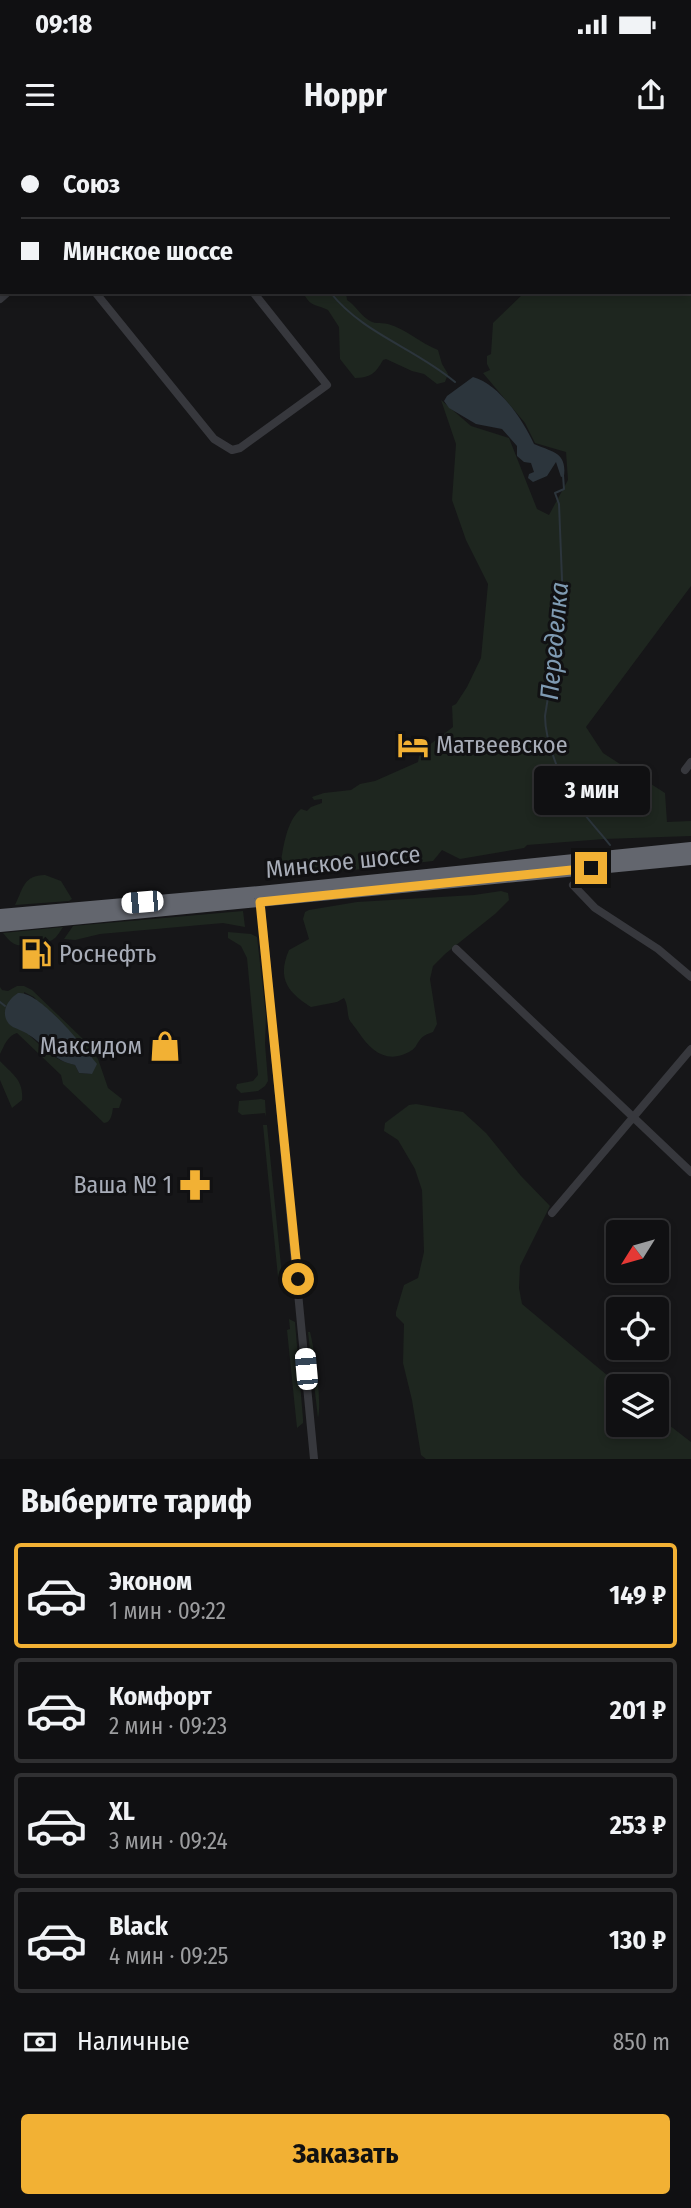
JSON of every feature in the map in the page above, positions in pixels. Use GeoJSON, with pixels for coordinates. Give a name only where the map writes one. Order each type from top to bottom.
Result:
{"type":"FeatureCollection","features":[{"type":"Feature","properties":{"kind":"highway","name":"Минское шоссе"},"geometry":{"type":"LineString","coordinates":[[0,926],[691,848]]}},
{"type":"Feature","properties":{"kind":"highway","name":"Минское шоссе"},"geometry":{"type":"LineString","coordinates":[[0,915],[260,897],[691,859]]}},
{"type":"Feature","properties":{"kind":"street"},"geometry":{"type":"LineString","coordinates":[[98,294],[214,439],[232,450],[240,449],[327,385],[255,294]]}},
{"type":"Feature","properties":{"kind":"street"},"geometry":{"type":"LineString","coordinates":[[685,769],[691,762]]}},
{"type":"Feature","properties":{"kind":"street"},"geometry":{"type":"LineString","coordinates":[[573,885],[595,908],[659,949],[691,977]]}},
{"type":"Feature","properties":{"kind":"street"},"geometry":{"type":"LineString","coordinates":[[260,897],[314,1459]]}},
{"type":"Feature","properties":{"kind":"street"},"geometry":{"type":"LineString","coordinates":[[456,949],[691,1172]]}},
{"type":"Feature","properties":{"kind":"street"},"geometry":{"type":"LineString","coordinates":[[552,1213],[691,1049]]}},
{"type":"Feature","properties":{"kind":"shaded area"},"geometry":{"type":"Polygon","coordinates":[[[346,294],[347,300],[370,321],[395,326],[438,350],[448,374],[445,382],[437,384],[424,374],[386,359],[372,374],[355,378],[340,359],[339,327],[328,310],[313,304],[305,296],[346,294]]]}},
{"type":"Feature","properties":{"kind":"shaded area"},"geometry":{"type":"Polygon","coordinates":[[[523,294],[691,294],[691,586],[586,727],[603,753],[665,793],[667,822],[691,821],[691,836],[527,845],[524,848],[460,859],[442,850],[433,861],[326,873],[315,867],[288,872],[280,868],[284,844],[296,814],[301,809],[307,811],[322,803],[322,799],[314,800],[312,797],[351,790],[418,762],[420,752],[453,727],[452,706],[467,687],[481,658],[488,584],[466,540],[452,500],[456,444],[441,400],[471,426],[509,438],[537,509],[549,515],[568,480],[566,452],[535,443],[525,423],[483,373],[490,370],[487,356],[491,354],[493,323],[523,294]]]}},
{"type":"Feature","properties":{"kind":"shaded area"},"geometry":{"type":"Polygon","coordinates":[[[473,377],[501,395],[517,414],[534,444],[561,457],[564,476],[561,477],[556,462],[547,476],[533,482],[528,478],[529,474],[534,472],[531,463],[524,462],[517,456],[517,446],[502,429],[476,424],[449,408],[444,401],[447,396],[473,377]]]}},
{"type":"Feature","properties":{"kind":"shaded area"},"geometry":{"type":"Polygon","coordinates":[[[45,875],[61,881],[72,899],[15,905],[28,880],[45,875]]]}},
{"type":"Feature","properties":{"kind":"shaded area"},"geometry":{"type":"Polygon","coordinates":[[[501,891],[508,893],[509,900],[433,966],[430,979],[437,1024],[433,1032],[420,1039],[409,1052],[394,1057],[380,1054],[350,1021],[344,998],[311,1007],[296,996],[286,983],[284,969],[289,950],[309,939],[303,919],[305,912],[309,910],[357,902],[501,891]]]}},
{"type":"Feature","properties":{"kind":"shaded area"},"geometry":{"type":"Polygon","coordinates":[[[243,911],[245,927],[223,923],[64,939],[73,926],[243,911]]]}},
{"type":"Feature","properties":{"kind":"shaded area"},"geometry":{"type":"Polygon","coordinates":[[[63,927],[52,940],[22,945],[11,942],[3,933],[63,927]]]}},
{"type":"Feature","properties":{"kind":"shaded area"},"geometry":{"type":"Polygon","coordinates":[[[228,932],[257,937],[266,1016],[268,1081],[258,1091],[241,1093],[236,1088],[237,1084],[253,1081],[258,1075],[247,958],[241,946],[228,938],[228,932]]]}},
{"type":"Feature","properties":{"kind":"shaded area"},"geometry":{"type":"Polygon","coordinates":[[[17,986],[32,990],[82,1038],[98,1059],[108,1088],[122,1099],[119,1108],[113,1108],[108,1122],[104,1123],[63,1084],[61,1075],[17,1033],[9,1038],[0,1054],[0,987],[8,991],[17,986]],[[24,992],[29,1035],[55,1057],[75,1065],[79,1073],[92,1074],[39,1003],[24,992]]]}},
{"type":"Feature","properties":{"kind":"shaded area"},"geometry":{"type":"Polygon","coordinates":[[[18,993],[27,994],[37,1000],[72,1033],[97,1064],[92,1074],[79,1073],[75,1065],[56,1057],[27,1033],[9,1024],[5,1016],[6,1007],[18,993]]]}},
{"type":"Feature","properties":{"kind":"shaded area"},"geometry":{"type":"Polygon","coordinates":[[[0,1061],[21,1087],[22,1100],[12,1108],[0,1080],[0,1061]]]}},
{"type":"Feature","properties":{"kind":"shaded area"},"geometry":{"type":"Polygon","coordinates":[[[265,1100],[266,1117],[265,1113],[242,1115],[238,1112],[239,1101],[265,1100]]]}},
{"type":"Feature","properties":{"kind":"shaded area"},"geometry":{"type":"Polygon","coordinates":[[[409,1105],[463,1112],[486,1133],[550,1206],[520,1266],[519,1288],[522,1304],[606,1374],[606,1437],[669,1437],[669,1425],[691,1442],[691,1459],[426,1459],[421,1455],[403,1363],[404,1324],[396,1316],[396,1312],[404,1285],[418,1278],[424,1252],[422,1190],[415,1169],[398,1140],[384,1131],[385,1123],[409,1105]]]}},
{"type":"Feature","properties":{"kind":"shaded area"},"geometry":{"type":"Polygon","coordinates":[[[263,1125],[267,1125],[282,1276],[278,1277],[263,1125]]]}},
{"type":"Feature","properties":{"kind":"shaded area"},"geometry":{"type":"Polygon","coordinates":[[[289,1319],[295,1322],[303,1419],[303,1423],[297,1428],[287,1330],[290,1329],[289,1319]]]}},
{"type":"Feature","properties":{"kind":"shaded area"},"geometry":{"type":"Polygon","coordinates":[[[308,1332],[312,1341],[317,1376],[318,1418],[308,1332]]]}},
{"type":"Feature","properties":{"kind":"waterway","name":"Переделка"},"geometry":{"type":"LineString","coordinates":[[332,294],[358,319],[455,382]]}},
{"type":"Feature","properties":{"kind":"waterway","name":"Переделка"},"geometry":{"type":"LineString","coordinates":[[563,475],[564,489],[555,493],[559,504],[563,604],[545,716],[546,727],[556,764],[567,787],[610,845]]}},
{"type":"Feature","properties":{"kind":"waterway"},"geometry":{"type":"LineString","coordinates":[[0,1002],[5,1006]]}},
{"type":"Feature","properties":{"kind":"place","name":"Матвеевское"},"geometry":{"type":"Point","coordinates":[413,745]}},
{"type":"Feature","properties":{"kind":"place","name":"Роснефть"},"geometry":{"type":"Point","coordinates":[36,954]}},
{"type":"Feature","properties":{"kind":"place","name":"Максидом"},"geometry":{"type":"Point","coordinates":[165,1046]}},
{"type":"Feature","properties":{"kind":"place","name":"Ваша № 1"},"geometry":{"type":"Point","coordinates":[195,1185]}},
{"type":"Feature","properties":{"kind":"route"},"geometry":{"type":"LineString","coordinates":[[298,1279],[260,902],[591,868]]}}]}
